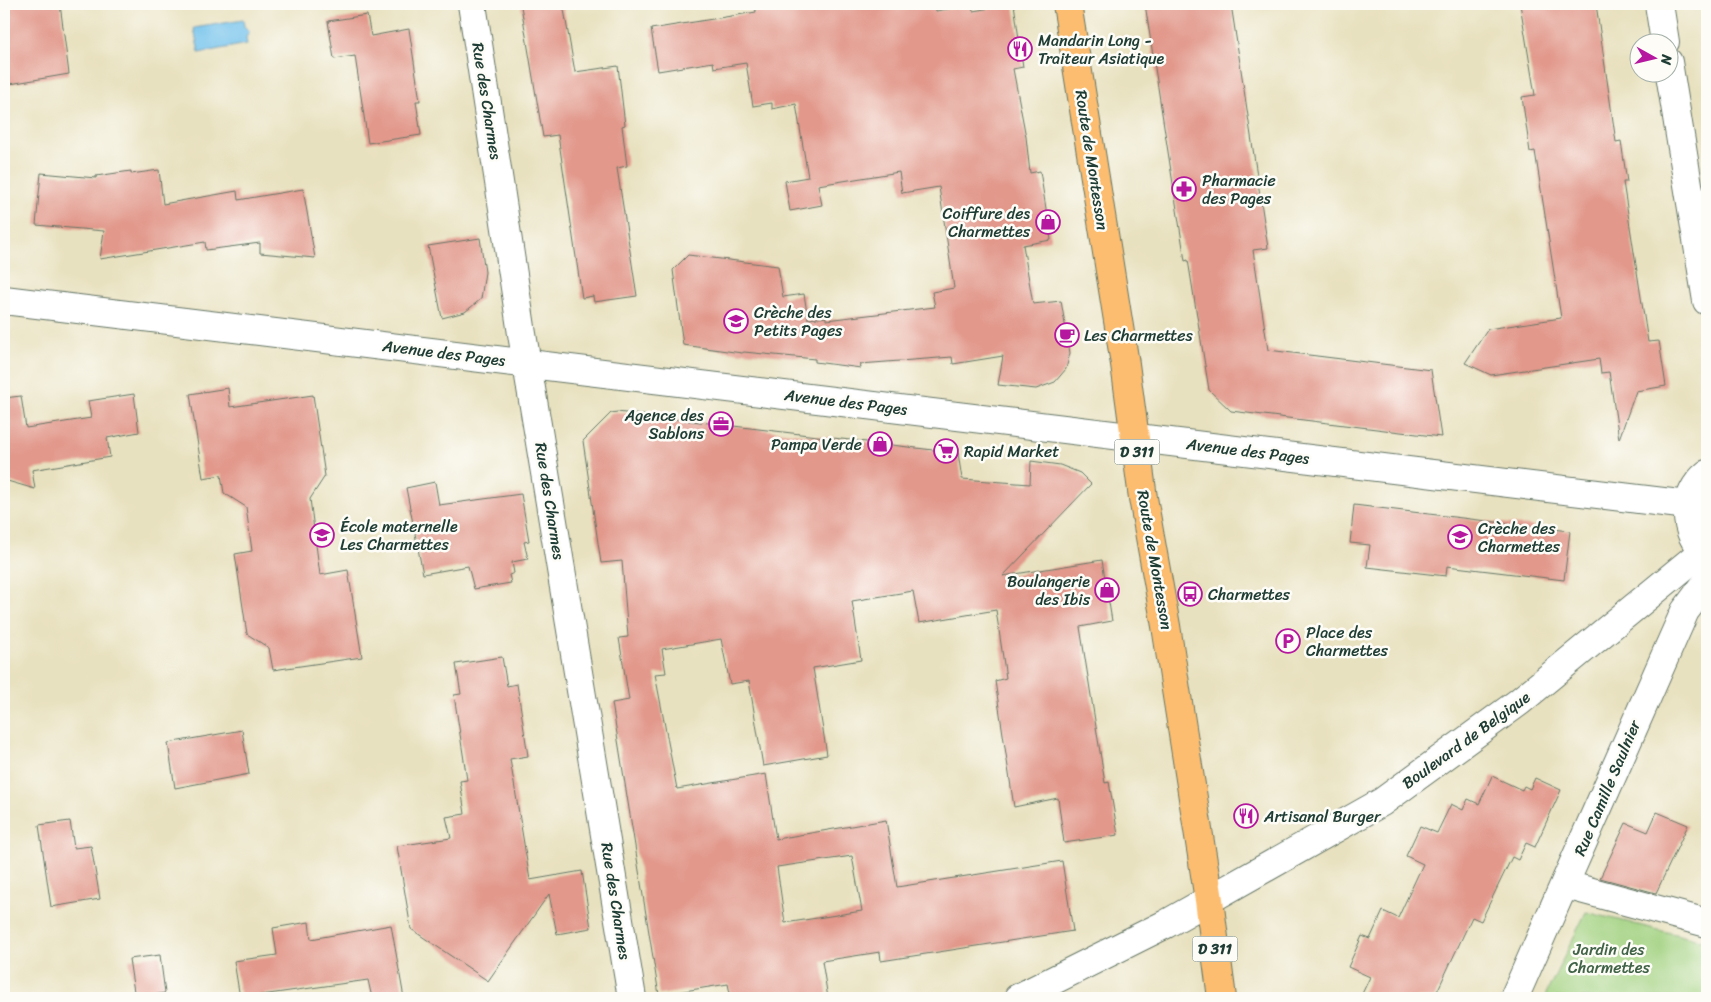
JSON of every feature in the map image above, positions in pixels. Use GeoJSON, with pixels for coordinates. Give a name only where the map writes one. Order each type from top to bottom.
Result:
{"type":"FeatureCollection","features":[{"type":"Feature","properties":{"kind":"main road","name":"Route de Montesson"},"geometry":{"type":"LineString","coordinates":[[1067,4],[1143,498],[1166,626],[1209,900],[1222,998]]}},
{"type":"Feature","properties":{"kind":"street","name":"Rue des Charmes"},"geometry":{"type":"LineString","coordinates":[[472,4],[527,364],[632,998]]}},
{"type":"Feature","properties":{"kind":"street"},"geometry":{"type":"LineString","coordinates":[[1659,4],[1663,32]]}},
{"type":"Feature","properties":{"kind":"street"},"geometry":{"type":"LineString","coordinates":[[1671,82],[1707,301]]}},
{"type":"Feature","properties":{"kind":"street","name":"Avenue des Pages"},"geometry":{"type":"LineString","coordinates":[[4,300],[1688,504]]}},
{"type":"Feature","properties":{"kind":"street"},"geometry":{"type":"LineString","coordinates":[[1705,552],[1689,528],[1688,504],[1696,486],[1707,474]]}},
{"type":"Feature","properties":{"kind":"street","name":"Boulevard de Belgique"},"geometry":{"type":"LineString","coordinates":[[1018,998],[1166,924],[1382,802],[1519,702],[1705,552]]}},
{"type":"Feature","properties":{"kind":"street","name":"Rue Camille Saulnier"},"geometry":{"type":"LineString","coordinates":[[1514,998],[1566,885],[1686,611],[1707,582]]}},
{"type":"Feature","properties":{"kind":"street"},"geometry":{"type":"LineString","coordinates":[[1566,885],[1707,923]]}},
{"type":"Feature","properties":{"kind":"green space","name":"Jardin des Charmettes"},"geometry":{"type":"Polygon","coordinates":[[[1586,912],[1707,942],[1707,998],[1544,998],[1586,912]]]}},
{"type":"Feature","properties":{"kind":"water"},"geometry":{"type":"Polygon","coordinates":[[[243,20],[244,26],[249,31],[246,38],[247,44],[199,53],[194,28],[243,20]]]}},
{"type":"Feature","properties":{"kind":"building"},"geometry":{"type":"Polygon","coordinates":[[[4,4],[60,4],[69,74],[4,85],[4,4]]]}},
{"type":"Feature","properties":{"kind":"building"},"geometry":{"type":"Polygon","coordinates":[[[563,4],[575,72],[618,66],[625,125],[622,126],[627,166],[617,168],[637,296],[594,302],[593,296],[582,298],[558,135],[543,137],[521,6],[563,4]]]}},
{"type":"Feature","properties":{"kind":"building"},"geometry":{"type":"Polygon","coordinates":[[[755,4],[935,4],[936,11],[972,5],[973,11],[1014,4],[1023,67],[1013,69],[1026,137],[1030,173],[1040,171],[1051,240],[1023,245],[1033,304],[1061,301],[1070,353],[1066,369],[1055,382],[1036,389],[998,385],[1003,356],[953,364],[952,357],[860,364],[861,368],[815,362],[815,359],[742,353],[683,345],[673,270],[688,255],[778,266],[783,297],[804,294],[808,319],[826,317],[826,320],[935,307],[932,292],[954,288],[939,187],[902,193],[899,172],[818,185],[822,205],[790,211],[785,181],[808,177],[796,104],[772,109],[772,103],[753,106],[746,63],[714,68],[713,62],[658,71],[651,29],[756,12],[755,4]]]}},
{"type":"Feature","properties":{"kind":"building"},"geometry":{"type":"Polygon","coordinates":[[[1145,4],[1231,4],[1268,248],[1253,250],[1268,350],[1431,370],[1441,437],[1231,411],[1209,390],[1188,260],[1185,261],[1145,4]]]}},
{"type":"Feature","properties":{"kind":"building"},"geometry":{"type":"Polygon","coordinates":[[[1520,4],[1596,4],[1616,142],[1621,141],[1627,182],[1623,182],[1648,342],[1659,341],[1666,386],[1636,391],[1619,439],[1609,372],[1601,373],[1599,359],[1491,375],[1465,363],[1488,329],[1561,318],[1535,151],[1530,152],[1522,97],[1535,95],[1520,4]]]}},
{"type":"Feature","properties":{"kind":"building"},"geometry":{"type":"Polygon","coordinates":[[[367,15],[371,36],[409,29],[420,101],[416,101],[421,135],[368,143],[355,56],[334,59],[328,21],[367,15]]]}},
{"type":"Feature","properties":{"kind":"building"},"geometry":{"type":"Polygon","coordinates":[[[159,170],[163,204],[237,191],[238,200],[303,189],[315,258],[260,253],[260,243],[206,250],[205,242],[100,259],[104,231],[36,225],[41,173],[96,178],[96,176],[131,171],[131,174],[159,170]]]}},
{"type":"Feature","properties":{"kind":"building"},"geometry":{"type":"Polygon","coordinates":[[[480,238],[485,272],[481,299],[465,312],[442,318],[428,246],[480,238]]]}},
{"type":"Feature","properties":{"kind":"building"},"geometry":{"type":"Polygon","coordinates":[[[228,388],[230,407],[313,395],[325,476],[310,499],[320,575],[348,570],[362,657],[273,670],[269,648],[247,634],[235,554],[252,551],[246,507],[224,493],[221,475],[203,478],[190,394],[228,388]]]}},
{"type":"Feature","properties":{"kind":"building"},"geometry":{"type":"Polygon","coordinates":[[[134,394],[139,432],[107,438],[110,457],[32,470],[35,489],[4,480],[4,398],[21,396],[26,428],[91,418],[88,401],[134,394]]]}},
{"type":"Feature","properties":{"kind":"building"},"geometry":{"type":"Polygon","coordinates":[[[617,412],[958,453],[962,479],[1030,484],[1031,461],[1060,465],[1080,473],[1091,484],[1003,576],[1102,560],[1112,621],[1080,627],[1105,783],[1109,782],[1118,835],[1064,843],[1058,798],[1014,807],[995,681],[1006,678],[996,610],[919,623],[913,591],[852,601],[861,660],[813,668],[827,755],[763,766],[749,681],[730,684],[721,639],[662,649],[666,673],[655,674],[677,789],[766,774],[776,839],[886,820],[897,887],[1062,861],[1073,931],[881,961],[880,952],[822,961],[828,998],[731,998],[728,984],[659,995],[612,703],[629,700],[619,638],[628,637],[622,561],[601,563],[583,441],[611,413],[617,412]],[[852,856],[777,867],[785,923],[862,911],[852,856]]]}},
{"type":"Feature","properties":{"kind":"building"},"geometry":{"type":"Polygon","coordinates":[[[435,482],[439,505],[521,494],[529,541],[524,542],[528,559],[512,562],[514,573],[509,575],[511,583],[474,589],[468,566],[423,574],[406,488],[435,482]]]}},
{"type":"Feature","properties":{"kind":"building","name":"Crèche des Charmettes"},"geometry":{"type":"Polygon","coordinates":[[[1354,505],[1570,531],[1564,580],[1447,566],[1446,576],[1367,567],[1370,545],[1350,543],[1354,505]]]}},
{"type":"Feature","properties":{"kind":"building"},"geometry":{"type":"Polygon","coordinates":[[[502,657],[507,686],[517,684],[528,756],[510,759],[530,880],[582,871],[591,928],[557,934],[549,894],[488,981],[411,929],[397,846],[451,838],[446,817],[465,814],[460,781],[467,780],[454,695],[461,694],[456,664],[502,657]]]}},
{"type":"Feature","properties":{"kind":"building"},"geometry":{"type":"Polygon","coordinates":[[[242,730],[249,774],[175,788],[168,743],[242,730]]]}},
{"type":"Feature","properties":{"kind":"building"},"geometry":{"type":"Polygon","coordinates":[[[1492,776],[1522,790],[1524,786],[1530,789],[1535,778],[1561,790],[1535,847],[1526,843],[1518,860],[1512,857],[1481,921],[1472,917],[1434,998],[1360,998],[1370,977],[1348,967],[1362,936],[1370,939],[1383,911],[1398,918],[1423,864],[1406,856],[1420,826],[1437,833],[1451,804],[1463,810],[1468,799],[1479,804],[1492,776]]]}},
{"type":"Feature","properties":{"kind":"building"},"geometry":{"type":"Polygon","coordinates":[[[1657,812],[1688,825],[1656,893],[1600,878],[1626,823],[1648,832],[1657,812]]]}},
{"type":"Feature","properties":{"kind":"building"},"geometry":{"type":"Polygon","coordinates":[[[70,821],[74,848],[91,846],[100,899],[51,907],[39,825],[70,821]]]}},
{"type":"Feature","properties":{"kind":"building"},"geometry":{"type":"Polygon","coordinates":[[[309,922],[311,939],[391,925],[404,998],[372,998],[368,980],[240,998],[234,961],[277,955],[273,928],[309,922]]]}},
{"type":"Feature","properties":{"kind":"building"},"geometry":{"type":"Polygon","coordinates":[[[160,955],[165,993],[135,998],[129,959],[160,955]]]}},
{"type":"Feature","properties":{"kind":"place","name":"Mandarin Long - Traiteur Asiatique"},"geometry":{"type":"Point","coordinates":[1020,49]}},
{"type":"Feature","properties":{"kind":"place","name":"Pharmacie des Pages"},"geometry":{"type":"Point","coordinates":[1184,189]}},
{"type":"Feature","properties":{"kind":"place","name":"Coiffure des Charmettes"},"geometry":{"type":"Point","coordinates":[1048,222]}},
{"type":"Feature","properties":{"kind":"place","name":"Crèche des Petits Pages"},"geometry":{"type":"Point","coordinates":[736,321]}},
{"type":"Feature","properties":{"kind":"place","name":"Les Charmettes"},"geometry":{"type":"Point","coordinates":[1067,335]}},
{"type":"Feature","properties":{"kind":"place","name":"Agence des Sablons"},"geometry":{"type":"Point","coordinates":[721,424]}},
{"type":"Feature","properties":{"kind":"place","name":"Pampa Verde"},"geometry":{"type":"Point","coordinates":[880,444]}},
{"type":"Feature","properties":{"kind":"place","name":"Rapid Market"},"geometry":{"type":"Point","coordinates":[946,451]}},
{"type":"Feature","properties":{"kind":"place","name":"École maternelle Les Charmettes"},"geometry":{"type":"Point","coordinates":[322,535]}},
{"type":"Feature","properties":{"kind":"place","name":"Crèche des Charmettes"},"geometry":{"type":"Point","coordinates":[1460,537]}},
{"type":"Feature","properties":{"kind":"place","name":"Boulangerie des Ibis"},"geometry":{"type":"Point","coordinates":[1107,590]}},
{"type":"Feature","properties":{"kind":"place","name":"Charmettes"},"geometry":{"type":"Point","coordinates":[1190,594]}},
{"type":"Feature","properties":{"kind":"place","name":"Place des Charmettes"},"geometry":{"type":"Point","coordinates":[1288,641]}},
{"type":"Feature","properties":{"kind":"place","name":"Artisanal Burger"},"geometry":{"type":"Point","coordinates":[1246,816]}}]}
